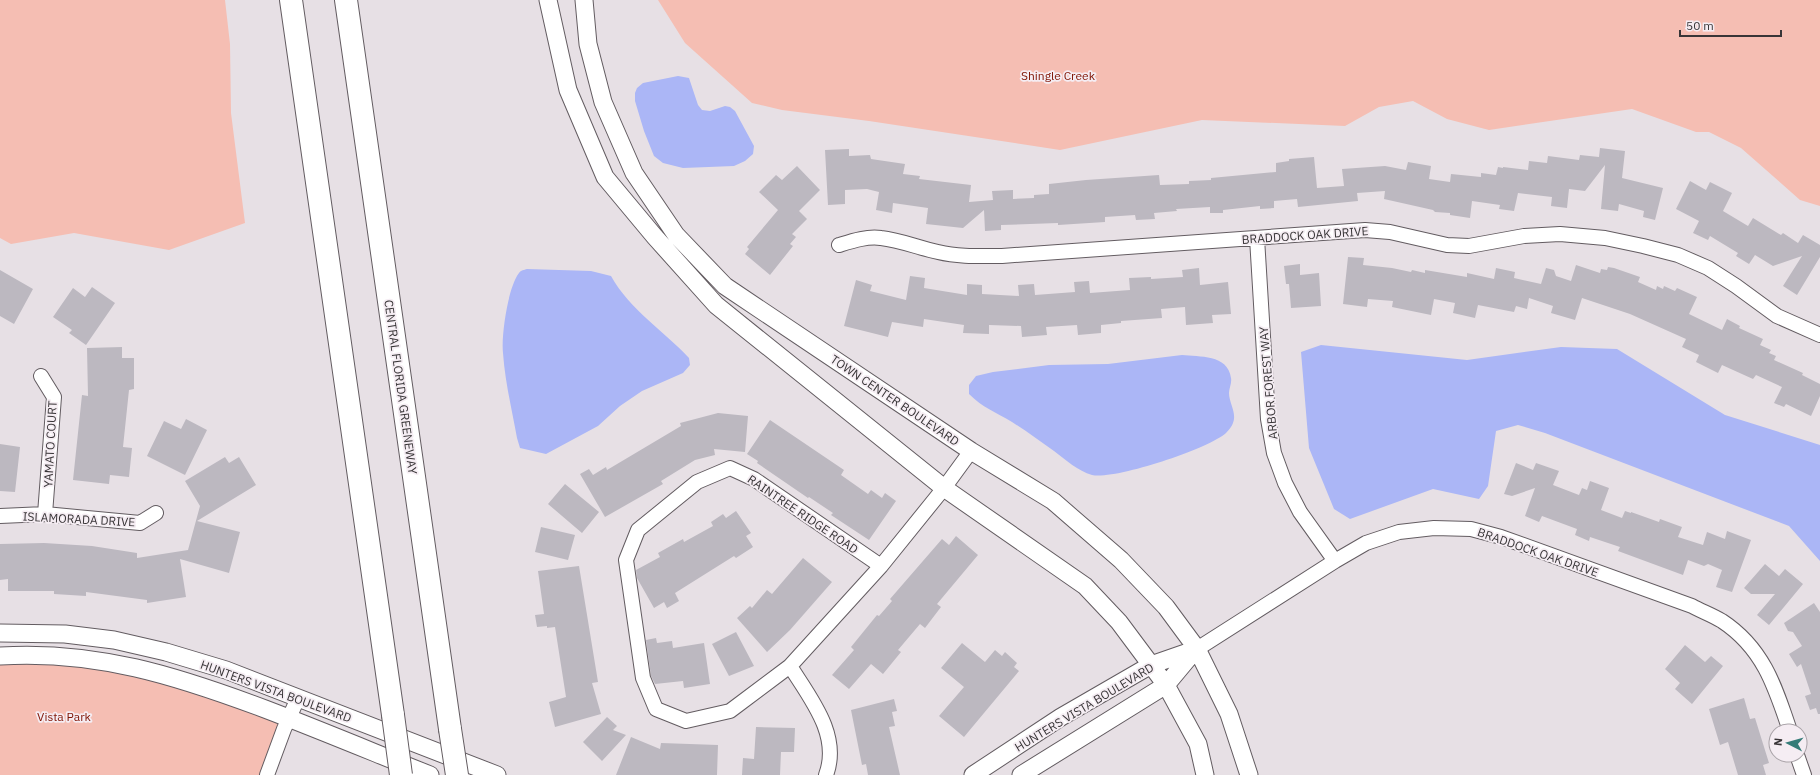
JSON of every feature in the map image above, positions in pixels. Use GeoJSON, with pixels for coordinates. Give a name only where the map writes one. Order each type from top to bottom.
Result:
{"type":"FeatureCollection","features":[{"type":"Feature","properties":{"kind":"highway"},"geometry":{"type":"LineString","coordinates":[[290,0],[402,775]]}},
{"type":"Feature","properties":{"kind":"highway","name":"CENTRAL FLORIDA GREENEWAY"},"geometry":{"type":"LineString","coordinates":[[346,0],[457,775]]}},
{"type":"Feature","properties":{"kind":"street"},"geometry":{"type":"LineString","coordinates":[[548,0],[568,90],[605,176],[655,237],[716,304],[944,488],[1084,586],[1119,622],[1166,685],[1198,744],[1205,775]]}},
{"type":"Feature","properties":{"kind":"street","name":"TOWN CENTER BOULEVARD"},"geometry":{"type":"LineString","coordinates":[[584,0],[588,44],[603,102],[634,173],[676,235],[725,286],[971,451],[1053,501],[1121,560],[1166,607],[1197,649],[1229,714],[1249,775]]}},
{"type":"Feature","properties":{"kind":"street","name":"BRADDOCK OAK DRIVE"},"geometry":{"type":"LineString","coordinates":[[839,245],[865,238],[880,238],[900,241],[938,252],[967,256],[1002,256],[1365,230],[1390,232],[1447,245],[1461,245],[1524,236],[1560,234],[1605,238],[1643,246],[1678,256],[1708,268],[1778,316],[1820,335]]}},
{"type":"Feature","properties":{"kind":"street","name":"ARBOR FOREST WAY"},"geometry":{"type":"LineString","coordinates":[[1257,238],[1268,419],[1274,453],[1285,483],[1300,512],[1334,561]]}},
{"type":"Feature","properties":{"kind":"street","name":"YAMATO COURT"},"geometry":{"type":"LineString","coordinates":[[41,376],[54,397],[45,514]]}},
{"type":"Feature","properties":{"kind":"street","name":"RAINTREE RIDGE ROAD"},"geometry":{"type":"LineString","coordinates":[[881,566],[754,479],[730,468],[698,482],[638,530],[626,560],[643,678],[656,709],[686,720],[730,711],[790,666],[881,566],[944,488],[971,451]]}},
{"type":"Feature","properties":{"kind":"street","name":"ISLAMORADA DRIVE"},"geometry":{"type":"LineString","coordinates":[[0,516],[45,514],[140,523],[156,513]]}},
{"type":"Feature","properties":{"kind":"street","name":"BRADDOCK OAK DRIVE"},"geometry":{"type":"LineString","coordinates":[[1197,649],[1334,561],[1366,543],[1399,532],[1434,528],[1471,529],[1501,536],[1692,606],[1721,621],[1746,640],[1766,666],[1778,694],[1787,723]]}},
{"type":"Feature","properties":{"kind":"street","name":"HUNTERS VISTA BOULEVARD"},"geometry":{"type":"LineString","coordinates":[[0,633],[66,634],[114,640],[166,652],[226,670],[497,775]]}},
{"type":"Feature","properties":{"kind":"street","name":"HUNTERS VISTA BOULEVARD"},"geometry":{"type":"LineString","coordinates":[[973,775],[1061,717],[1151,665],[1197,649]]}},
{"type":"Feature","properties":{"kind":"street","name":"HUNTERS VISTA BOULEVARD"},"geometry":{"type":"LineString","coordinates":[[1021,775],[1166,685],[1197,649]]}},
{"type":"Feature","properties":{"kind":"street","name":"HUNTERS VISTA BOULEVARD"},"geometry":{"type":"LineString","coordinates":[[0,656],[61,656],[118,663],[207,687],[289,718],[430,775]]}},
{"type":"Feature","properties":{"kind":"street"},"geometry":{"type":"LineString","coordinates":[[790,666],[823,718],[830,752],[829,766],[826,775]]}},
{"type":"Feature","properties":{"kind":"street"},"geometry":{"type":"LineString","coordinates":[[268,775],[298,698]]}},
{"type":"Feature","properties":{"kind":"street"},"geometry":{"type":"LineString","coordinates":[[1800,763],[1804,775]]}},
{"type":"Feature","properties":{"kind":"green space"},"geometry":{"type":"Polygon","coordinates":[[[0,0],[225,0],[230,44],[231,113],[245,223],[169,250],[74,233],[11,244],[0,238],[0,0]]]}},
{"type":"Feature","properties":{"kind":"green space","name":"Shingle Creek"},"geometry":{"type":"Polygon","coordinates":[[[658,0],[1820,0],[1820,206],[1800,200],[1741,148],[1709,132],[1696,132],[1632,109],[1489,130],[1447,119],[1413,101],[1379,107],[1345,126],[1202,120],[1060,150],[869,121],[782,110],[752,103],[685,43],[658,0]]]}},
{"type":"Feature","properties":{"kind":"green space","name":"Vista Park"},"geometry":{"type":"Polygon","coordinates":[[[61,655],[289,718],[267,775],[0,775],[0,656],[61,655]]]}},
{"type":"Feature","properties":{"kind":"water"},"geometry":{"type":"Polygon","coordinates":[[[678,76],[689,78],[698,105],[702,110],[710,111],[725,106],[730,107],[735,111],[754,146],[753,154],[745,161],[734,166],[683,168],[663,163],[654,156],[644,131],[635,101],[635,93],[637,88],[643,83],[678,76]]]}},
{"type":"Feature","properties":{"kind":"water"},"geometry":{"type":"Polygon","coordinates":[[[527,269],[591,271],[611,276],[637,310],[689,358],[690,365],[683,373],[642,391],[620,406],[598,426],[546,454],[520,448],[507,385],[504,364],[503,335],[506,312],[515,280],[519,273],[527,269]]]}},
{"type":"Feature","properties":{"kind":"water"},"geometry":{"type":"Polygon","coordinates":[[[1321,345],[1467,360],[1561,347],[1617,349],[1725,415],[1820,445],[1820,561],[1789,526],[1545,433],[1518,425],[1496,431],[1488,486],[1479,499],[1433,489],[1350,519],[1334,509],[1309,448],[1301,352],[1321,345]]]}},
{"type":"Feature","properties":{"kind":"water"},"geometry":{"type":"Polygon","coordinates":[[[1182,355],[1212,358],[1219,361],[1229,370],[1231,380],[1229,397],[1234,416],[1232,425],[1226,433],[1216,440],[1201,447],[1161,462],[1120,473],[1092,475],[1082,471],[1017,425],[979,403],[969,394],[969,385],[976,376],[993,372],[1049,365],[1108,364],[1182,355]]]}},
{"type":"Feature","properties":{"kind":"building"},"geometry":{"type":"Polygon","coordinates":[[[1600,148],[1625,151],[1622,178],[1663,188],[1655,220],[1643,217],[1644,211],[1619,204],[1618,211],[1601,209],[1605,165],[1585,191],[1569,189],[1567,208],[1551,206],[1552,197],[1518,193],[1514,211],[1499,209],[1500,205],[1472,201],[1470,218],[1450,215],[1450,213],[1435,212],[1433,210],[1384,199],[1385,191],[1357,193],[1358,201],[1298,207],[1297,199],[1274,201],[1274,208],[1260,209],[1260,206],[1223,210],[1223,213],[1210,213],[1210,207],[1176,209],[1177,211],[1154,213],[1155,219],[1136,220],[1135,215],[1105,217],[1105,222],[1058,225],[1058,223],[1001,225],[1001,230],[985,231],[984,210],[963,228],[926,224],[928,208],[893,203],[892,213],[876,210],[879,192],[867,189],[845,190],[845,204],[828,205],[825,150],[849,149],[849,156],[870,155],[871,159],[905,164],[903,174],[920,176],[919,179],[971,185],[969,202],[993,200],[992,191],[1013,190],[1013,199],[1034,198],[1034,195],[1049,194],[1049,184],[1086,180],[1159,175],[1160,185],[1189,184],[1189,181],[1211,180],[1211,178],[1276,172],[1276,163],[1289,161],[1289,159],[1314,157],[1317,188],[1344,186],[1342,169],[1385,166],[1406,170],[1408,162],[1431,166],[1429,179],[1450,182],[1451,174],[1481,177],[1481,173],[1496,175],[1498,167],[1528,170],[1529,161],[1547,163],[1548,156],[1579,160],[1580,155],[1599,157],[1600,148]]]}},
{"type":"Feature","properties":{"kind":"building"},"geometry":{"type":"Polygon","coordinates":[[[797,166],[820,190],[799,211],[807,219],[792,234],[796,237],[790,244],[793,246],[770,275],[745,254],[749,249],[747,247],[778,210],[759,192],[776,175],[782,180],[797,166]]]}},
{"type":"Feature","properties":{"kind":"building"},"geometry":{"type":"Polygon","coordinates":[[[1690,181],[1706,190],[1710,182],[1732,193],[1723,211],[1748,226],[1753,218],[1781,235],[1783,233],[1798,243],[1803,235],[1820,245],[1820,257],[1797,295],[1783,286],[1802,256],[1773,266],[1755,255],[1749,264],[1736,256],[1738,253],[1710,236],[1708,240],[1693,233],[1699,221],[1676,209],[1690,181]]]}},
{"type":"Feature","properties":{"kind":"building"},"geometry":{"type":"Polygon","coordinates":[[[1348,257],[1364,258],[1363,265],[1392,268],[1411,272],[1412,270],[1425,273],[1425,270],[1467,277],[1467,273],[1494,279],[1496,268],[1515,272],[1514,278],[1541,284],[1546,268],[1554,270],[1556,276],[1571,281],[1576,265],[1600,273],[1601,269],[1607,270],[1608,267],[1614,268],[1640,277],[1638,282],[1656,290],[1657,286],[1663,289],[1664,286],[1675,291],[1677,288],[1697,297],[1689,314],[1722,330],[1727,319],[1740,326],[1739,328],[1763,339],[1760,345],[1771,350],[1769,353],[1776,356],[1774,360],[1803,373],[1802,375],[1820,384],[1820,396],[1811,416],[1786,404],[1784,407],[1774,403],[1782,387],[1756,375],[1753,379],[1722,365],[1718,373],[1696,362],[1699,355],[1682,347],[1686,339],[1630,314],[1582,298],[1575,320],[1551,313],[1553,306],[1529,298],[1527,309],[1516,306],[1514,312],[1478,305],[1475,318],[1453,313],[1455,303],[1434,299],[1431,315],[1392,307],[1393,301],[1368,299],[1367,307],[1343,304],[1348,257]]]}},
{"type":"Feature","properties":{"kind":"building"},"geometry":{"type":"Polygon","coordinates":[[[1300,264],[1300,275],[1319,273],[1321,306],[1291,308],[1289,284],[1286,284],[1284,266],[1300,264]]]}},
{"type":"Feature","properties":{"kind":"building"},"geometry":{"type":"Polygon","coordinates":[[[1199,268],[1200,285],[1228,282],[1231,314],[1212,315],[1213,323],[1186,325],[1185,307],[1161,309],[1162,318],[1121,321],[1121,323],[1101,325],[1101,333],[1078,335],[1077,325],[1046,327],[1047,335],[1022,337],[1021,326],[989,325],[989,334],[963,333],[964,325],[924,319],[923,327],[892,322],[888,337],[844,326],[856,280],[872,285],[870,291],[906,300],[910,276],[925,278],[924,288],[967,295],[967,284],[982,285],[982,294],[1019,296],[1018,285],[1034,284],[1035,295],[1075,292],[1074,282],[1089,281],[1090,293],[1130,290],[1129,278],[1151,277],[1151,279],[1183,277],[1182,270],[1199,268]]]}},
{"type":"Feature","properties":{"kind":"building"},"geometry":{"type":"Polygon","coordinates":[[[0,270],[33,289],[14,324],[0,316],[0,270]]]}},
{"type":"Feature","properties":{"kind":"building"},"geometry":{"type":"Polygon","coordinates":[[[92,287],[115,303],[86,345],[69,333],[72,330],[53,317],[73,288],[85,297],[92,287]]]}},
{"type":"Feature","properties":{"kind":"building"},"geometry":{"type":"Polygon","coordinates":[[[122,347],[122,358],[134,358],[134,389],[129,390],[123,447],[132,448],[129,477],[110,475],[109,484],[73,480],[82,395],[88,396],[87,348],[122,347]]]}},
{"type":"Feature","properties":{"kind":"building"},"geometry":{"type":"Polygon","coordinates":[[[718,413],[748,416],[745,452],[714,449],[715,455],[695,460],[661,481],[663,484],[605,517],[580,474],[589,469],[593,475],[606,467],[607,470],[681,426],[680,423],[718,413]]]}},
{"type":"Feature","properties":{"kind":"building"},"geometry":{"type":"Polygon","coordinates":[[[186,419],[207,430],[185,475],[147,456],[164,421],[181,429],[186,419]]]}},
{"type":"Feature","properties":{"kind":"building"},"geometry":{"type":"Polygon","coordinates":[[[770,420],[844,470],[841,475],[868,494],[871,490],[882,498],[885,493],[896,501],[869,540],[831,515],[833,513],[809,497],[808,498],[757,463],[758,461],[747,454],[770,420]]]}},
{"type":"Feature","properties":{"kind":"building"},"geometry":{"type":"Polygon","coordinates":[[[0,444],[20,447],[15,492],[0,491],[0,444]]]}},
{"type":"Feature","properties":{"kind":"building"},"geometry":{"type":"Polygon","coordinates":[[[225,457],[229,463],[239,457],[256,485],[197,521],[240,532],[229,573],[180,559],[186,597],[147,603],[147,600],[86,592],[86,596],[54,594],[54,591],[8,591],[8,579],[0,580],[0,544],[44,543],[92,546],[137,553],[137,558],[188,550],[200,506],[185,481],[225,457]]]}},
{"type":"Feature","properties":{"kind":"building"},"geometry":{"type":"Polygon","coordinates":[[[1516,463],[1533,470],[1536,463],[1559,471],[1553,485],[1579,495],[1582,488],[1587,490],[1590,481],[1609,488],[1601,510],[1622,518],[1625,511],[1659,522],[1660,519],[1682,527],[1678,537],[1703,545],[1707,532],[1725,539],[1727,531],[1751,540],[1732,592],[1716,587],[1722,570],[1708,564],[1704,566],[1688,560],[1683,575],[1618,551],[1620,547],[1590,537],[1589,541],[1575,535],[1577,529],[1542,516],[1539,522],[1525,516],[1535,488],[1512,496],[1504,494],[1516,463]]]}},
{"type":"Feature","properties":{"kind":"building"},"geometry":{"type":"Polygon","coordinates":[[[565,484],[599,512],[582,533],[548,504],[565,484]]]}},
{"type":"Feature","properties":{"kind":"building"},"geometry":{"type":"Polygon","coordinates":[[[736,511],[751,533],[746,536],[753,547],[736,558],[734,556],[675,593],[679,601],[667,608],[664,602],[654,608],[637,578],[636,570],[660,557],[658,553],[683,539],[684,542],[713,526],[711,522],[723,514],[726,518],[736,511]]]}},
{"type":"Feature","properties":{"kind":"building"},"geometry":{"type":"Polygon","coordinates":[[[541,527],[575,535],[568,560],[535,552],[541,527]]]}},
{"type":"Feature","properties":{"kind":"building"},"geometry":{"type":"Polygon","coordinates":[[[956,536],[978,555],[937,604],[941,607],[925,628],[920,624],[898,650],[901,652],[883,674],[871,664],[849,689],[832,675],[854,650],[851,647],[877,615],[879,616],[892,601],[890,599],[942,539],[949,545],[956,536]]]}},
{"type":"Feature","properties":{"kind":"building"},"geometry":{"type":"Polygon","coordinates":[[[803,558],[832,582],[790,630],[767,652],[737,618],[750,606],[752,608],[767,590],[772,594],[803,558]]]}},
{"type":"Feature","properties":{"kind":"building"},"geometry":{"type":"Polygon","coordinates":[[[1765,564],[1779,576],[1785,569],[1803,584],[1769,625],[1757,615],[1775,594],[1751,594],[1744,588],[1765,564]]]}},
{"type":"Feature","properties":{"kind":"building"},"geometry":{"type":"Polygon","coordinates":[[[579,566],[598,682],[592,683],[601,714],[555,727],[549,702],[566,697],[555,627],[537,627],[535,615],[544,614],[538,571],[579,566]]]}},
{"type":"Feature","properties":{"kind":"building"},"geometry":{"type":"Polygon","coordinates":[[[1814,603],[1820,612],[1820,714],[1818,714],[1816,708],[1810,710],[1805,696],[1811,694],[1801,664],[1797,667],[1789,654],[1802,646],[1793,632],[1788,631],[1784,623],[1814,603]]]}},
{"type":"Feature","properties":{"kind":"building"},"geometry":{"type":"Polygon","coordinates":[[[736,632],[754,666],[729,676],[712,644],[736,632]]]}},
{"type":"Feature","properties":{"kind":"building"},"geometry":{"type":"Polygon","coordinates":[[[656,638],[657,643],[672,641],[673,648],[704,643],[710,684],[684,688],[683,681],[655,684],[651,676],[646,640],[656,638]]]}},
{"type":"Feature","properties":{"kind":"building"},"geometry":{"type":"Polygon","coordinates":[[[962,643],[985,662],[995,650],[1002,656],[1005,652],[1017,663],[1014,667],[1019,671],[964,737],[939,716],[964,687],[941,668],[962,643]]]}},
{"type":"Feature","properties":{"kind":"building"},"geometry":{"type":"Polygon","coordinates":[[[1685,645],[1705,662],[1711,656],[1723,666],[1692,704],[1675,689],[1680,683],[1665,669],[1685,645]]]}},
{"type":"Feature","properties":{"kind":"building"},"geometry":{"type":"Polygon","coordinates":[[[1744,698],[1750,719],[1755,718],[1769,763],[1763,765],[1766,775],[1738,775],[1728,742],[1720,745],[1709,709],[1744,698]]]}},
{"type":"Feature","properties":{"kind":"building"},"geometry":{"type":"Polygon","coordinates":[[[894,699],[897,711],[892,712],[895,726],[889,727],[900,775],[868,775],[866,764],[862,765],[851,710],[894,699]]]}},
{"type":"Feature","properties":{"kind":"building"},"geometry":{"type":"Polygon","coordinates":[[[607,717],[617,726],[613,730],[626,735],[602,761],[583,742],[607,717]]]}},
{"type":"Feature","properties":{"kind":"building"},"geometry":{"type":"Polygon","coordinates":[[[756,727],[795,728],[794,752],[781,752],[780,775],[742,775],[743,758],[754,759],[756,727]]]}},
{"type":"Feature","properties":{"kind":"building"},"geometry":{"type":"Polygon","coordinates":[[[631,737],[660,749],[661,743],[718,745],[717,775],[616,775],[631,737]]]}}]}
